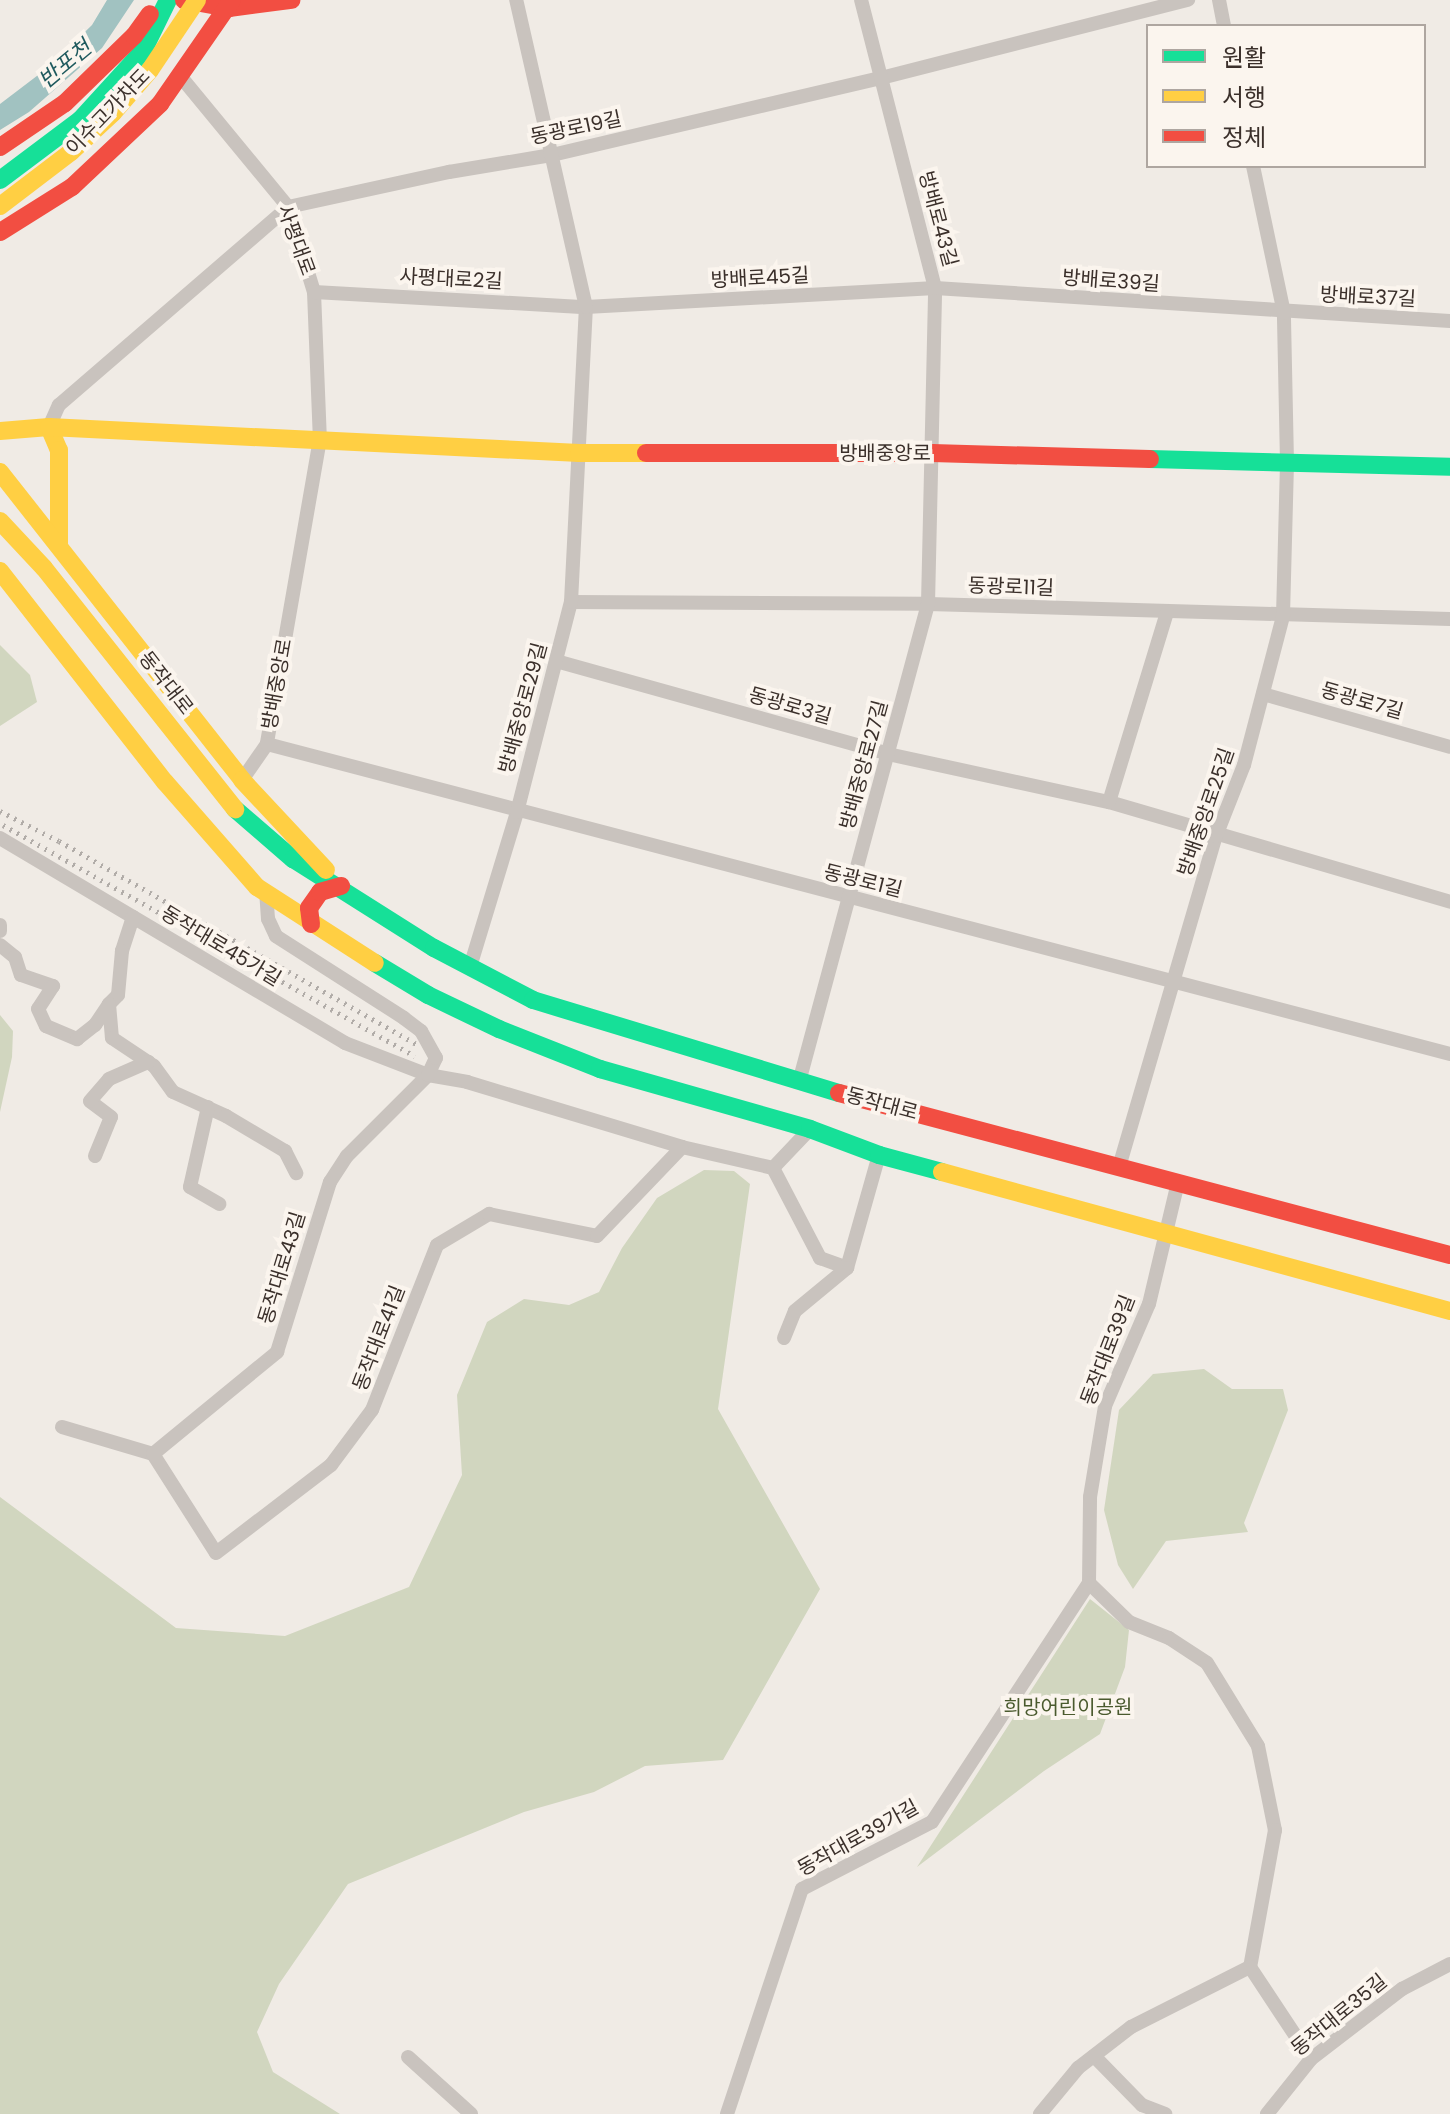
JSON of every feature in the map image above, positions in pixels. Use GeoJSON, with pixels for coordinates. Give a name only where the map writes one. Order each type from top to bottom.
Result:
{"type":"FeatureCollection","features":[{"type":"Feature","properties":{"kind":"main road","name":"이수고가차도"},"geometry":{"type":"LineString","coordinates":[[0,147],[65,103],[134,36],[160,0]]}},
{"type":"Feature","properties":{"kind":"main road"},"geometry":{"type":"LineString","coordinates":[[0,180],[80,120],[143,51],[168,0]]}},
{"type":"Feature","properties":{"kind":"main road"},"geometry":{"type":"LineString","coordinates":[[184,0],[223,4],[291,0]]}},
{"type":"Feature","properties":{"kind":"main road","name":"이수고가차도"},"geometry":{"type":"LineString","coordinates":[[0,206],[71,152],[113,113],[150,70],[197,0]]}},
{"type":"Feature","properties":{"kind":"main road"},"geometry":{"type":"LineString","coordinates":[[0,232],[72,187],[160,104],[181,77],[223,4]]}},
{"type":"Feature","properties":{"kind":"main road"},"geometry":{"type":"LineString","coordinates":[[49,427],[59,450],[59,545]]}},
{"type":"Feature","properties":{"kind":"main road","name":"방배중앙로"},"geometry":{"type":"LineString","coordinates":[[0,431],[49,427],[579,453],[932,453],[1450,467]]}},
{"type":"Feature","properties":{"kind":"main road","name":"동작대로"},"geometry":{"type":"LineString","coordinates":[[0,472],[242,780],[341,886]]}},
{"type":"Feature","properties":{"kind":"main road","name":"동작대로"},"geometry":{"type":"LineString","coordinates":[[0,521],[44,568],[222,796],[293,859],[341,886],[434,948],[533,1000],[799,1082],[1450,1255]]}},
{"type":"Feature","properties":{"kind":"main road"},"geometry":{"type":"LineString","coordinates":[[0,571],[165,782],[266,893],[428,995],[499,1029],[600,1069],[810,1129],[879,1155],[1450,1311]]}},
{"type":"Feature","properties":{"kind":"main road"},"geometry":{"type":"LineString","coordinates":[[311,924],[309,908],[320,892],[341,886]]}},
{"type":"Feature","properties":{"kind":"street"},"geometry":{"type":"LineString","coordinates":[[516,0],[586,307],[579,453]]}},
{"type":"Feature","properties":{"kind":"street","name":"방배로43길"},"geometry":{"type":"LineString","coordinates":[[861,0],[935,288],[932,453]]}},
{"type":"Feature","properties":{"kind":"street","name":"동광로19길"},"geometry":{"type":"LineString","coordinates":[[49,427],[59,405],[288,207],[449,172],[552,155],[881,78],[1188,0]]}},
{"type":"Feature","properties":{"kind":"street"},"geometry":{"type":"LineString","coordinates":[[1219,0],[1224,24]]}},
{"type":"Feature","properties":{"kind":"street","name":"사평대로"},"geometry":{"type":"LineString","coordinates":[[181,77],[288,207],[314,292],[320,439]]}},
{"type":"Feature","properties":{"kind":"street"},"geometry":{"type":"LineString","coordinates":[[1253,168],[1284,313],[1287,462]]}},
{"type":"Feature","properties":{"kind":"street","name":"방배로45길"},"geometry":{"type":"LineString","coordinates":[[586,307],[935,288]]}},
{"type":"Feature","properties":{"kind":"street","name":"방배로39길"},"geometry":{"type":"LineString","coordinates":[[935,288],[1284,313]]}},
{"type":"Feature","properties":{"kind":"street","name":"사평대로2길"},"geometry":{"type":"LineString","coordinates":[[314,292],[586,307]]}},
{"type":"Feature","properties":{"kind":"street","name":"방배로37길"},"geometry":{"type":"LineString","coordinates":[[1284,313],[1450,321]]}},
{"type":"Feature","properties":{"kind":"street","name":"방배중앙로"},"geometry":{"type":"LineString","coordinates":[[242,780],[267,744],[320,439]]}},
{"type":"Feature","properties":{"kind":"street","name":"방배중앙로29길"},"geometry":{"type":"LineString","coordinates":[[470,967],[517,812],[571,602],[579,453]]}},
{"type":"Feature","properties":{"kind":"street","name":"방배중앙로27길"},"geometry":{"type":"LineString","coordinates":[[799,1082],[928,604],[932,453]]}},
{"type":"Feature","properties":{"kind":"street","name":"방배중앙로25길"},"geometry":{"type":"LineString","coordinates":[[1119,1167],[1216,836],[1244,765],[1283,616],[1287,462]]}},
{"type":"Feature","properties":{"kind":"street","name":"동광로11길"},"geometry":{"type":"LineString","coordinates":[[571,602],[928,604],[1450,619]]}},
{"type":"Feature","properties":{"kind":"street"},"geometry":{"type":"LineString","coordinates":[[1109,802],[1167,612]]}},
{"type":"Feature","properties":{"kind":"street","name":"동광로3길"},"geometry":{"type":"LineString","coordinates":[[556,661],[888,754],[1109,802],[1216,836],[1450,902]]}},
{"type":"Feature","properties":{"kind":"street","name":"동광로7길"},"geometry":{"type":"LineString","coordinates":[[1263,694],[1450,747]]}},
{"type":"Feature","properties":{"kind":"street","name":"동광로1길"},"geometry":{"type":"LineString","coordinates":[[267,744],[517,812],[1176,979],[1450,1054]]}},
{"type":"Feature","properties":{"kind":"street","name":"동작대로45가길"},"geometry":{"type":"LineString","coordinates":[[0,840],[345,1043],[428,1075]]}},
{"type":"Feature","properties":{"kind":"street"},"geometry":{"type":"LineString","coordinates":[[266,893],[268,919],[276,936],[421,1031],[436,1058],[428,1075],[467,1082],[682,1147],[773,1168],[820,1258],[847,1268]]}},
{"type":"Feature","properties":{"kind":"street"},"geometry":{"type":"LineString","coordinates":[[0,945],[21,975],[53,986],[38,1009],[46,1026],[77,1039],[95,1025],[118,995],[122,951],[133,917]]}},
{"type":"Feature","properties":{"kind":"street"},"geometry":{"type":"LineString","coordinates":[[109,1004],[112,1038],[148,1062],[173,1092],[208,1107],[285,1151],[296,1173]]}},
{"type":"Feature","properties":{"kind":"street"},"geometry":{"type":"LineString","coordinates":[[95,1156],[111,1117],[90,1101],[109,1079],[148,1062]]}},
{"type":"Feature","properties":{"kind":"street","name":"동작대로43길"},"geometry":{"type":"LineString","coordinates":[[153,1454],[277,1352],[330,1182],[347,1156],[428,1075]]}},
{"type":"Feature","properties":{"kind":"street"},"geometry":{"type":"LineString","coordinates":[[208,1107],[190,1187],[219,1204]]}},
{"type":"Feature","properties":{"kind":"street"},"geometry":{"type":"LineString","coordinates":[[773,1168],[810,1129]]}},
{"type":"Feature","properties":{"kind":"street","name":"동작대로41길"},"geometry":{"type":"LineString","coordinates":[[153,1454],[216,1553],[331,1465],[372,1410],[437,1245],[489,1214],[597,1236],[682,1147]]}},
{"type":"Feature","properties":{"kind":"street"},"geometry":{"type":"LineString","coordinates":[[784,1338],[795,1311],[847,1268],[879,1155]]}},
{"type":"Feature","properties":{"kind":"street","name":"동작대로39길"},"geometry":{"type":"LineString","coordinates":[[1089,1583],[1090,1497],[1105,1406],[1149,1304],[1178,1182]]}},
{"type":"Feature","properties":{"kind":"street"},"geometry":{"type":"LineString","coordinates":[[62,1427],[153,1454]]}},
{"type":"Feature","properties":{"kind":"street"},"geometry":{"type":"LineString","coordinates":[[1089,1583],[1129,1622],[1169,1638],[1207,1663],[1258,1746],[1275,1830],[1250,1967],[1311,2059]]}},
{"type":"Feature","properties":{"kind":"street","name":"동작대로39가길"},"geometry":{"type":"LineString","coordinates":[[727,2114],[802,1889],[932,1822],[1089,1583]]}},
{"type":"Feature","properties":{"kind":"street","name":"동작대로35길"},"geometry":{"type":"LineString","coordinates":[[1267,2114],[1311,2059],[1402,1989],[1450,1964]]}},
{"type":"Feature","properties":{"kind":"street"},"geometry":{"type":"LineString","coordinates":[[1040,2114],[1078,2068],[1131,2027],[1250,1967]]}},
{"type":"Feature","properties":{"kind":"street"},"geometry":{"type":"LineString","coordinates":[[1094,2056],[1142,2105],[1165,2114]]}},
{"type":"Feature","properties":{"kind":"street"},"geometry":{"type":"LineString","coordinates":[[408,2057],[471,2114]]}},
{"type":"Feature","properties":{"kind":"green space"},"geometry":{"type":"Polygon","coordinates":[[[0,645],[30,675],[37,702],[0,726],[0,645]]]}},
{"type":"Feature","properties":{"kind":"green space"},"geometry":{"type":"Polygon","coordinates":[[[0,1015],[13,1031],[12,1057],[0,1112],[0,1015]]]}},
{"type":"Feature","properties":{"kind":"green space"},"geometry":{"type":"Polygon","coordinates":[[[704,1170],[734,1171],[750,1184],[718,1409],[820,1589],[723,1760],[645,1766],[594,1792],[524,1812],[348,1884],[279,1984],[257,2032],[273,2072],[340,2114],[0,2114],[0,1497],[176,1628],[285,1636],[409,1587],[462,1475],[457,1395],[487,1322],[524,1299],[569,1305],[599,1292],[622,1248],[657,1198],[704,1170]]]}},
{"type":"Feature","properties":{"kind":"green space"},"geometry":{"type":"Polygon","coordinates":[[[1204,1369],[1232,1389],[1283,1389],[1288,1410],[1244,1523],[1248,1532],[1166,1541],[1133,1589],[1118,1565],[1104,1510],[1119,1410],[1153,1374],[1204,1369]]]}},
{"type":"Feature","properties":{"kind":"green space","name":"희망어린이공원"},"geometry":{"type":"Polygon","coordinates":[[[1090,1599],[1129,1630],[1125,1667],[1100,1734],[1044,1771],[917,1867],[1090,1599]]]}},
{"type":"Feature","properties":{"kind":"water","name":"반포천"},"geometry":{"type":"Polygon","coordinates":[[[107,0],[134,0],[102,48],[29,112],[0,130],[0,104],[50,66],[92,25],[107,0]]]}},
{"type":"Feature","properties":{"kind":"railway"},"geometry":{"type":"LineString","coordinates":[[0,811],[59,841],[420,1046]]}},
{"type":"Feature","properties":{"kind":"railway"},"geometry":{"type":"LineString","coordinates":[[3,825],[415,1056]]}},
{"type":"Feature","properties":{"kind":"traffic: fast"},"geometry":{"type":"LineString","coordinates":[[0,180],[80,120],[143,51],[168,0]]}},
{"type":"Feature","properties":{"kind":"traffic: fast"},"geometry":{"type":"LineString","coordinates":[[1150,459],[1450,467]]}},
{"type":"Feature","properties":{"kind":"traffic: fast"},"geometry":{"type":"LineString","coordinates":[[235,809],[293,859],[434,948],[533,1000],[839,1093]]}},
{"type":"Feature","properties":{"kind":"traffic: fast"},"geometry":{"type":"LineString","coordinates":[[375,963],[428,995],[499,1029],[600,1069],[810,1129],[879,1155],[942,1172]]}},
{"type":"Feature","properties":{"kind":"traffic: slow"},"geometry":{"type":"LineString","coordinates":[[0,206],[71,152],[113,113],[150,70],[197,0]]}},
{"type":"Feature","properties":{"kind":"traffic: slow"},"geometry":{"type":"LineString","coordinates":[[0,431],[49,427],[579,453],[646,453]]}},
{"type":"Feature","properties":{"kind":"traffic: slow"},"geometry":{"type":"LineString","coordinates":[[49,427],[59,450],[59,545]]}},
{"type":"Feature","properties":{"kind":"traffic: slow"},"geometry":{"type":"LineString","coordinates":[[0,472],[242,780],[326,870]]}},
{"type":"Feature","properties":{"kind":"traffic: slow"},"geometry":{"type":"LineString","coordinates":[[0,521],[44,568],[235,809]]}},
{"type":"Feature","properties":{"kind":"traffic: slow"},"geometry":{"type":"LineString","coordinates":[[0,571],[165,782],[257,887],[375,963]]}},
{"type":"Feature","properties":{"kind":"traffic: slow"},"geometry":{"type":"LineString","coordinates":[[942,1172],[1450,1311]]}},
{"type":"Feature","properties":{"kind":"traffic: jam"},"geometry":{"type":"LineString","coordinates":[[184,0],[229,8],[291,0]]}},
{"type":"Feature","properties":{"kind":"traffic: jam"},"geometry":{"type":"LineString","coordinates":[[0,232],[72,187],[160,104],[232,0]]}},
{"type":"Feature","properties":{"kind":"traffic: jam"},"geometry":{"type":"LineString","coordinates":[[0,147],[65,103],[134,36],[150,14]]}},
{"type":"Feature","properties":{"kind":"traffic: jam"},"geometry":{"type":"LineString","coordinates":[[646,453],[932,453],[1150,459]]}},
{"type":"Feature","properties":{"kind":"traffic: jam"},"geometry":{"type":"LineString","coordinates":[[311,924],[309,908],[320,892],[341,886]]}},
{"type":"Feature","properties":{"kind":"traffic: jam"},"geometry":{"type":"LineString","coordinates":[[839,1093],[1450,1255]]}}]}
